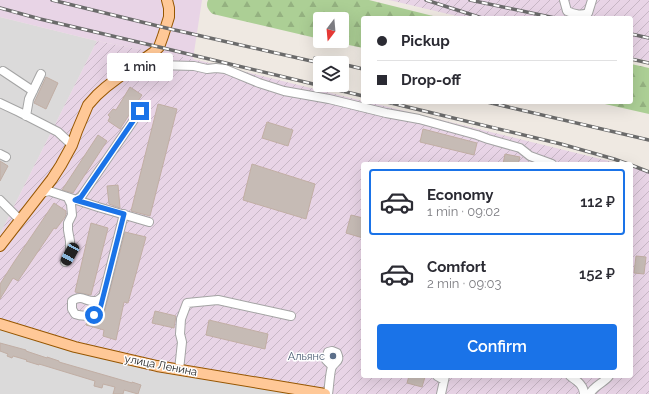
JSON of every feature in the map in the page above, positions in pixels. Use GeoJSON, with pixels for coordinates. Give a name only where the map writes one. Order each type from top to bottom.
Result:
{"type":"FeatureCollection","features":[{"type":"Feature","properties":{"kind":"main road"},"geometry":{"type":"LineString","coordinates":[[0,246],[61,165],[72,145],[88,105],[96,95],[159,47],[166,28],[168,17],[169,8],[166,0]]}},
{"type":"Feature","properties":{"kind":"main road","name":"улица Ленина"},"geometry":{"type":"LineString","coordinates":[[0,324],[75,347],[157,366],[278,390],[325,394]]}},
{"type":"Feature","properties":{"kind":"lane"},"geometry":{"type":"LineString","coordinates":[[564,0],[567,11],[577,15],[588,14],[592,0]]}},
{"type":"Feature","properties":{"kind":"lane"},"geometry":{"type":"LineString","coordinates":[[139,62],[157,65],[194,66],[207,69],[216,68],[225,70],[284,91],[329,99],[386,113],[419,119],[477,135],[520,148],[530,156],[546,162]]}},
{"type":"Feature","properties":{"kind":"lane"},"geometry":{"type":"LineString","coordinates":[[3,71],[33,91]]}},
{"type":"Feature","properties":{"kind":"lane"},"geometry":{"type":"LineString","coordinates":[[26,116],[29,99],[41,74]]}},
{"type":"Feature","properties":{"kind":"lane"},"geometry":{"type":"LineString","coordinates":[[0,103],[58,132],[72,145]]}},
{"type":"Feature","properties":{"kind":"lane"},"geometry":{"type":"LineString","coordinates":[[71,199],[81,197],[140,111]]}},
{"type":"Feature","properties":{"kind":"lane"},"geometry":{"type":"LineString","coordinates":[[41,193],[49,191],[150,222]]}},
{"type":"Feature","properties":{"kind":"lane"},"geometry":{"type":"LineString","coordinates":[[65,262],[70,254],[68,223],[72,215],[71,199]]}},
{"type":"Feature","properties":{"kind":"lane"},"geometry":{"type":"LineString","coordinates":[[0,200],[20,220]]}},
{"type":"Feature","properties":{"kind":"lane"},"geometry":{"type":"LineString","coordinates":[[103,296],[124,214]]}},
{"type":"Feature","properties":{"kind":"lane"},"geometry":{"type":"LineString","coordinates":[[179,370],[182,342],[180,334],[181,319],[187,303],[218,300],[292,316]]}},
{"type":"Feature","properties":{"kind":"lane"},"geometry":{"type":"LineString","coordinates":[[328,394],[332,366]]}},
{"type":"Feature","properties":{"kind":"lane"},"geometry":{"type":"LineString","coordinates":[[441,394],[442,378]]}},
{"type":"Feature","properties":{"kind":"lane"},"geometry":{"type":"LineString","coordinates":[[572,378],[584,389],[584,394]]}},
{"type":"Feature","properties":{"kind":"lane"},"geometry":{"type":"LineString","coordinates":[[590,394],[592,390],[608,378]]}},
{"type":"Feature","properties":{"kind":"shaded area"},"geometry":{"type":"Polygon","coordinates":[[[0,0],[202,0],[193,59],[97,41],[0,17],[0,0]]]}},
{"type":"Feature","properties":{"kind":"shaded area"},"geometry":{"type":"Polygon","coordinates":[[[389,0],[649,0],[649,61],[633,57],[633,16],[457,16],[389,0]]]}},
{"type":"Feature","properties":{"kind":"shaded area"},"geometry":{"type":"Polygon","coordinates":[[[0,17],[97,41],[0,234],[0,17]]]}},
{"type":"Feature","properties":{"kind":"shaded area"},"geometry":{"type":"Polygon","coordinates":[[[97,41],[193,59],[313,89],[313,92],[327,92],[361,101],[361,104],[376,104],[613,162],[361,162],[361,378],[633,378],[633,167],[649,171],[649,394],[293,394],[150,371],[0,329],[0,234],[97,41]]]}},
{"type":"Feature","properties":{"kind":"shaded area"},"geometry":{"type":"Polygon","coordinates":[[[0,329],[150,371],[293,394],[0,394],[0,329]]]}},
{"type":"Feature","properties":{"kind":"green space"},"geometry":{"type":"Polygon","coordinates":[[[208,0],[369,0],[433,16],[361,16],[361,48],[349,45],[349,12],[313,12],[313,37],[213,14],[207,6],[208,0]]]}},
{"type":"Feature","properties":{"kind":"green space"},"geometry":{"type":"Polygon","coordinates":[[[633,64],[649,68],[649,114],[605,104],[633,104],[633,64]]]}},
{"type":"Feature","properties":{"kind":"building"},"geometry":{"type":"Polygon","coordinates":[[[46,77],[58,83],[46,109],[34,103],[46,77]]]}},
{"type":"Feature","properties":{"kind":"building"},"geometry":{"type":"Polygon","coordinates":[[[130,87],[142,95],[120,129],[108,121],[110,117],[108,115],[113,109],[116,110],[130,87]]]}},
{"type":"Feature","properties":{"kind":"building"},"geometry":{"type":"Polygon","coordinates":[[[158,104],[177,109],[150,216],[131,211],[158,104]]]}},
{"type":"Feature","properties":{"kind":"building"},"geometry":{"type":"Polygon","coordinates":[[[267,122],[293,130],[288,146],[262,138],[267,122]]]}},
{"type":"Feature","properties":{"kind":"building"},"geometry":{"type":"Polygon","coordinates":[[[423,129],[477,143],[474,155],[420,142],[423,129]]]}},
{"type":"Feature","properties":{"kind":"building"},"geometry":{"type":"Polygon","coordinates":[[[98,135],[107,141],[73,193],[62,190],[98,135]]]}},
{"type":"Feature","properties":{"kind":"building"},"geometry":{"type":"Polygon","coordinates":[[[505,154],[520,157],[519,162],[503,162],[505,154]]]}},
{"type":"Feature","properties":{"kind":"building"},"geometry":{"type":"Polygon","coordinates":[[[0,161],[8,166],[0,181],[0,161]]]}},
{"type":"Feature","properties":{"kind":"building"},"geometry":{"type":"Polygon","coordinates":[[[252,164],[315,184],[306,219],[243,200],[252,164]]]}},
{"type":"Feature","properties":{"kind":"building"},"geometry":{"type":"Polygon","coordinates":[[[118,185],[120,208],[109,204],[107,186],[118,185]]]}},
{"type":"Feature","properties":{"kind":"building"},"geometry":{"type":"Polygon","coordinates":[[[54,203],[66,211],[65,217],[56,229],[54,228],[18,281],[13,278],[0,299],[0,284],[54,203]]]}},
{"type":"Feature","properties":{"kind":"building"},"geometry":{"type":"Polygon","coordinates":[[[351,215],[361,218],[361,237],[346,233],[351,215]]]}},
{"type":"Feature","properties":{"kind":"building"},"geometry":{"type":"Polygon","coordinates":[[[91,223],[108,228],[91,295],[75,292],[91,223]]]}},
{"type":"Feature","properties":{"kind":"building"},"geometry":{"type":"Polygon","coordinates":[[[125,232],[146,237],[128,303],[124,302],[116,340],[103,336],[104,330],[86,325],[87,321],[94,320],[101,322],[125,232]]]}},
{"type":"Feature","properties":{"kind":"building"},"geometry":{"type":"Polygon","coordinates":[[[636,256],[646,257],[644,274],[634,273],[636,256]]]}},
{"type":"Feature","properties":{"kind":"building"},"geometry":{"type":"Polygon","coordinates":[[[155,311],[176,316],[174,328],[152,323],[155,311]]]}},
{"type":"Feature","properties":{"kind":"building"},"geometry":{"type":"Polygon","coordinates":[[[209,320],[268,334],[265,349],[206,335],[209,320]]]}},
{"type":"Feature","properties":{"kind":"building"},"geometry":{"type":"Polygon","coordinates":[[[0,343],[26,350],[59,362],[141,385],[138,394],[124,390],[123,394],[113,394],[115,387],[103,384],[102,388],[94,386],[95,381],[13,356],[12,358],[7,356],[8,354],[0,351],[0,343]]]}},
{"type":"Feature","properties":{"kind":"building"},"geometry":{"type":"Polygon","coordinates":[[[408,378],[425,378],[422,387],[407,383],[408,378]]]}},
{"type":"Feature","properties":{"kind":"railway"},"geometry":{"type":"LineString","coordinates":[[52,0],[313,61]]}},
{"type":"Feature","properties":{"kind":"railway"},"geometry":{"type":"LineString","coordinates":[[426,0],[476,16]]}},
{"type":"Feature","properties":{"kind":"railway"},"geometry":{"type":"LineString","coordinates":[[470,0],[546,16]]}},
{"type":"Feature","properties":{"kind":"railway"},"geometry":{"type":"LineString","coordinates":[[0,8],[40,19],[361,96]]}},
{"type":"Feature","properties":{"kind":"railway"},"geometry":{"type":"LineString","coordinates":[[633,34],[649,38]]}},
{"type":"Feature","properties":{"kind":"railway"},"geometry":{"type":"LineString","coordinates":[[633,59],[649,63]]}},
{"type":"Feature","properties":{"kind":"railway"},"geometry":{"type":"LineString","coordinates":[[349,66],[361,69]]}},
{"type":"Feature","properties":{"kind":"railway"},"geometry":{"type":"LineString","coordinates":[[395,104],[561,144],[622,162]]}},
{"type":"Feature","properties":{"kind":"railway"},"geometry":{"type":"LineString","coordinates":[[496,104],[649,140]]}},
{"type":"Feature","properties":{"kind":"railway"},"geometry":{"type":"LineString","coordinates":[[633,166],[649,172]]}},
{"type":"Feature","properties":{"kind":"place","name":"Альянс"},"geometry":{"type":"Point","coordinates":[333,356]}},
{"type":"Feature","properties":{"kind":"route"},"geometry":{"type":"LineString","coordinates":[[94,315],[99,313],[124,214],[75,200],[81,197],[140,111]]}}]}
